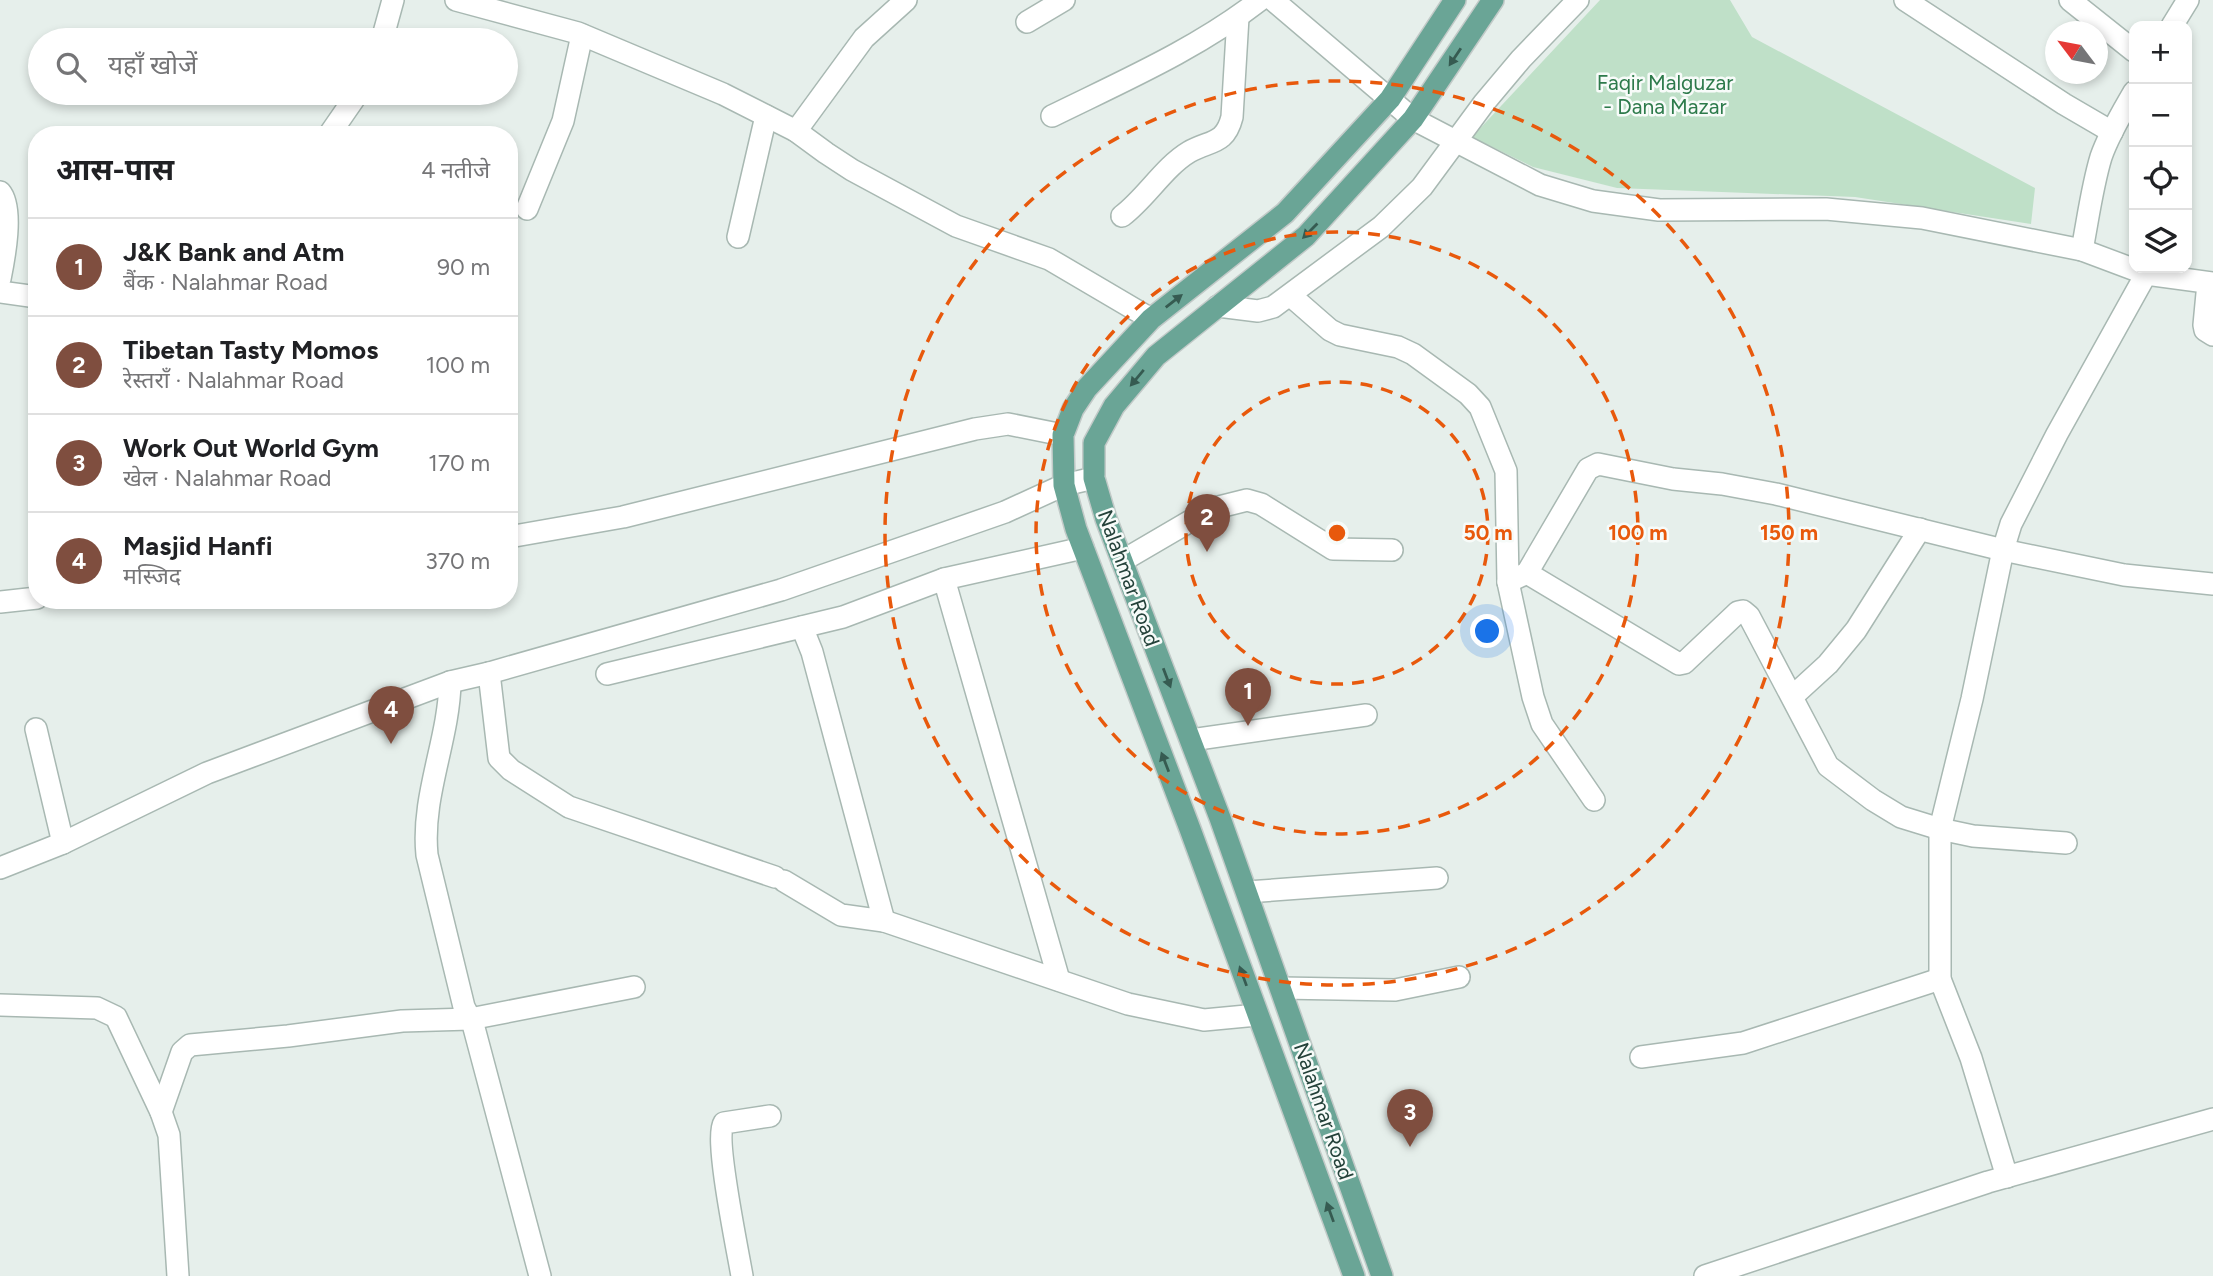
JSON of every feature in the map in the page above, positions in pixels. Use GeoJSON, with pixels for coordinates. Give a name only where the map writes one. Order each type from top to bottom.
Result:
{"type":"FeatureCollection","features":[{"type":"Feature","properties":{"kind":"main road","name":"Nalahmar Road"},"geometry":{"type":"LineString","coordinates":[[1354,1276],[1186,816],[1083,548],[1064,485],[1063,435],[1073,409],[1087,388],[1151,319],[1285,213],[1390,99],[1455,0]]}},
{"type":"Feature","properties":{"kind":"main road","name":"Nalahmar Road"},"geometry":{"type":"LineString","coordinates":[[1382,1276],[1247,892],[1122,561],[1094,478],[1094,443],[1114,406],[1156,356],[1306,236],[1413,119],[1493,0]]}},
{"type":"Feature","properties":{"kind":"street"},"geometry":{"type":"LineString","coordinates":[[385,28],[393,0]]}},
{"type":"Feature","properties":{"kind":"street"},"geometry":{"type":"LineString","coordinates":[[456,0],[582,35],[723,94],[796,131],[852,170],[956,226],[1049,259],[1151,319]]}},
{"type":"Feature","properties":{"kind":"street"},"geometry":{"type":"LineString","coordinates":[[796,131],[864,38],[906,0]]}},
{"type":"Feature","properties":{"kind":"street"},"geometry":{"type":"LineString","coordinates":[[1027,22],[1064,0]]}},
{"type":"Feature","properties":{"kind":"street"},"geometry":{"type":"LineString","coordinates":[[1052,116],[1175,55],[1238,17],[1260,0]]}},
{"type":"Feature","properties":{"kind":"street"},"geometry":{"type":"LineString","coordinates":[[1273,0],[1413,119],[1540,185],[1593,201],[1659,210],[1826,209],[1922,218],[2082,250],[2146,274],[2211,283],[2204,325],[2213,335]]}},
{"type":"Feature","properties":{"kind":"street"},"geometry":{"type":"LineString","coordinates":[[1218,306],[1258,311],[1273,307],[1381,227],[1422,187],[1454,142],[1521,59],[1578,0]]}},
{"type":"Feature","properties":{"kind":"street"},"geometry":{"type":"LineString","coordinates":[[2070,0],[2129,47]]}},
{"type":"Feature","properties":{"kind":"street"},"geometry":{"type":"LineString","coordinates":[[2175,21],[2188,0]]}},
{"type":"Feature","properties":{"kind":"street"},"geometry":{"type":"LineString","coordinates":[[1908,1],[2064,104],[2112,132]]}},
{"type":"Feature","properties":{"kind":"street"},"geometry":{"type":"LineString","coordinates":[[1122,216],[1139,203],[1188,152],[1221,139],[1229,131],[1238,17]]}},
{"type":"Feature","properties":{"kind":"street"},"geometry":{"type":"LineString","coordinates":[[527,209],[563,121],[582,35]]}},
{"type":"Feature","properties":{"kind":"street"},"geometry":{"type":"LineString","coordinates":[[2082,250],[2092,192],[2102,156],[2129,101]]}},
{"type":"Feature","properties":{"kind":"street"},"geometry":{"type":"LineString","coordinates":[[335,126],[350,105]]}},
{"type":"Feature","properties":{"kind":"street"},"geometry":{"type":"LineString","coordinates":[[738,237],[766,116]]}},
{"type":"Feature","properties":{"kind":"street"},"geometry":{"type":"LineString","coordinates":[[0,192],[7,203],[5,257],[0,279]]}},
{"type":"Feature","properties":{"kind":"street"},"geometry":{"type":"LineString","coordinates":[[2007,1177],[1971,1058],[1940,979],[1940,829],[2011,524],[2146,274]]}},
{"type":"Feature","properties":{"kind":"street"},"geometry":{"type":"LineString","coordinates":[[0,292],[28,296]]}},
{"type":"Feature","properties":{"kind":"street"},"geometry":{"type":"LineString","coordinates":[[1291,296],[1329,330],[1413,354],[1468,394],[1480,407],[1506,471],[1533,697],[1542,724],[1594,800]]}},
{"type":"Feature","properties":{"kind":"street"},"geometry":{"type":"LineString","coordinates":[[518,535],[623,517],[975,429],[1008,424],[1063,435]]}},
{"type":"Feature","properties":{"kind":"street"},"geometry":{"type":"LineString","coordinates":[[1517,577],[1588,468],[1598,464],[1634,473],[1763,492],[2003,550],[2124,575],[2213,584]]}},
{"type":"Feature","properties":{"kind":"street"},"geometry":{"type":"LineString","coordinates":[[0,868],[63,842],[207,773],[450,682],[781,590],[1005,512],[1064,485],[1094,478]]}},
{"type":"Feature","properties":{"kind":"street"},"geometry":{"type":"LineString","coordinates":[[1122,561],[1211,509],[1247,500],[1261,504],[1333,549],[1392,550]]}},
{"type":"Feature","properties":{"kind":"street"},"geometry":{"type":"LineString","coordinates":[[1793,696],[1828,664],[1856,630],[1920,529]]}},
{"type":"Feature","properties":{"kind":"street"},"geometry":{"type":"LineString","coordinates":[[607,674],[843,617],[944,579],[1083,548]]}},
{"type":"Feature","properties":{"kind":"street"},"geometry":{"type":"LineString","coordinates":[[1517,577],[1679,664],[1684,663],[1738,612],[1743,611],[1749,616],[1793,696],[1828,766],[1872,800],[1901,817],[1940,829],[1973,836],[2066,843]]}},
{"type":"Feature","properties":{"kind":"street"},"geometry":{"type":"LineString","coordinates":[[944,579],[1059,980]]}},
{"type":"Feature","properties":{"kind":"street"},"geometry":{"type":"LineString","coordinates":[[0,602],[28,599]]}},
{"type":"Feature","properties":{"kind":"street"},"geometry":{"type":"LineString","coordinates":[[803,626],[884,921]]}},
{"type":"Feature","properties":{"kind":"street"},"geometry":{"type":"LineString","coordinates":[[489,673],[499,758],[511,770],[569,807],[780,879],[841,915],[884,921],[1128,1004],[1204,1020],[1257,1015]]}},
{"type":"Feature","properties":{"kind":"street"},"geometry":{"type":"LineString","coordinates":[[450,682],[449,707],[440,740],[424,833],[426,855],[464,1007],[470,1019],[540,1276]]}},
{"type":"Feature","properties":{"kind":"street"},"geometry":{"type":"LineString","coordinates":[[1191,740],[1366,715]]}},
{"type":"Feature","properties":{"kind":"street"},"geometry":{"type":"LineString","coordinates":[[36,729],[63,842]]}},
{"type":"Feature","properties":{"kind":"street"},"geometry":{"type":"LineString","coordinates":[[1247,892],[1437,878]]}},
{"type":"Feature","properties":{"kind":"street"},"geometry":{"type":"LineString","coordinates":[[1281,988],[1395,990],[1459,977]]}},
{"type":"Feature","properties":{"kind":"street"},"geometry":{"type":"LineString","coordinates":[[1641,1057],[1743,1044],[1940,979]]}},
{"type":"Feature","properties":{"kind":"street"},"geometry":{"type":"LineString","coordinates":[[161,1112],[182,1052],[190,1045],[402,1021],[470,1019],[634,987]]}},
{"type":"Feature","properties":{"kind":"street"},"geometry":{"type":"LineString","coordinates":[[0,1004],[97,1008],[116,1017],[161,1112],[169,1135],[178,1276]]}},
{"type":"Feature","properties":{"kind":"street"},"geometry":{"type":"LineString","coordinates":[[743,1276],[722,1157],[721,1130],[724,1124],[771,1116]]}},
{"type":"Feature","properties":{"kind":"street"},"geometry":{"type":"LineString","coordinates":[[1704,1276],[2007,1177],[2213,1119]]}},
{"type":"Feature","properties":{"kind":"green space","name":"Faqir Malguzar - Dana Mazar"},"geometry":{"type":"Polygon","coordinates":[[[1600,0],[1730,0],[1752,37],[2035,188],[2031,224],[1855,197],[1617,188],[1533,167],[1472,137],[1600,0]]]}},
{"type":"Feature","properties":{"kind":"place","name":"Tibetan Tasty Momos"},"geometry":{"type":"Point","coordinates":[1207,552]}},
{"type":"Feature","properties":{"kind":"place","name":"J&K Bank and Atm"},"geometry":{"type":"Point","coordinates":[1248,726]}},
{"type":"Feature","properties":{"kind":"place","name":"Masjid Hanfi"},"geometry":{"type":"Point","coordinates":[391,744]}},
{"type":"Feature","properties":{"kind":"place","name":"Work Out World Gym"},"geometry":{"type":"Point","coordinates":[1410,1147]}}]}
